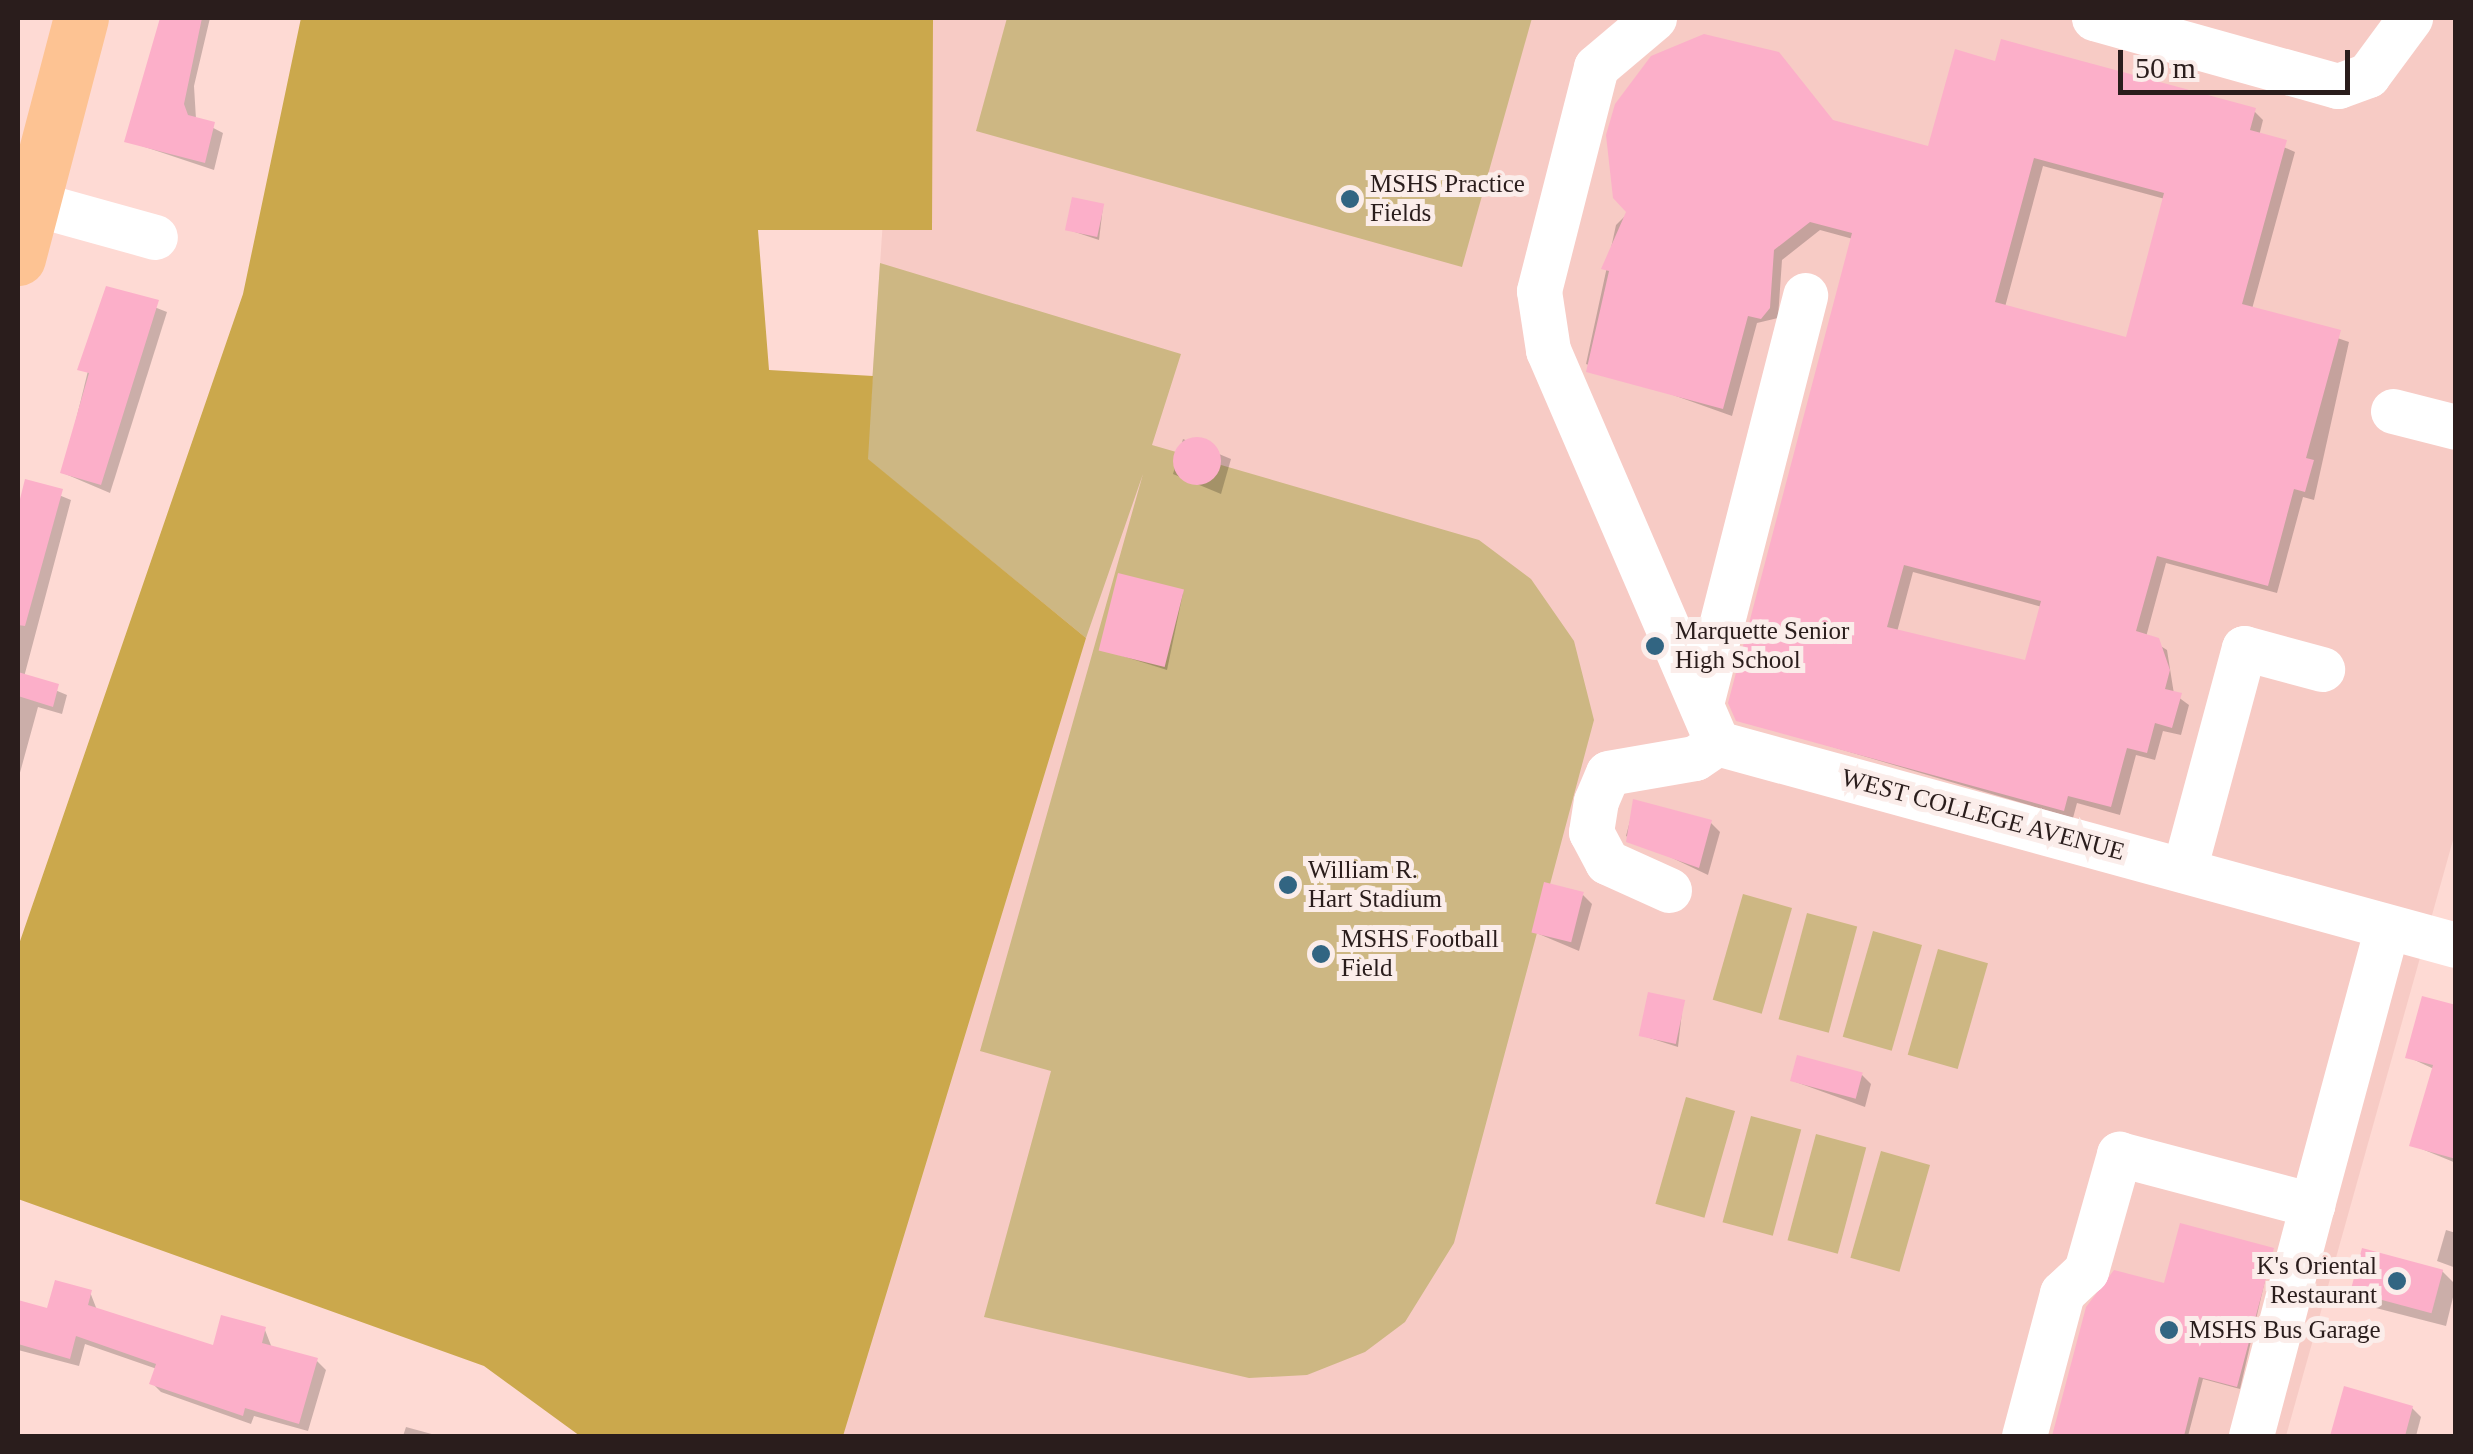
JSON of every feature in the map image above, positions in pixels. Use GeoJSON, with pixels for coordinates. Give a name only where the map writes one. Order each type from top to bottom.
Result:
{"type":"FeatureCollection","features":[{"type":"Feature","properties":{"kind":"main road"},"geometry":{"type":"LineString","coordinates":[[18,258],[26,201],[81,18]]}},
{"type":"Feature","properties":{"kind":"street"},"geometry":{"type":"LineString","coordinates":[[1654,18],[1596,67],[1539,291],[1548,350],[1709,724]]}},
{"type":"Feature","properties":{"kind":"street"},"geometry":{"type":"LineString","coordinates":[[2094,18],[2338,86],[2368,74],[2410,18]]}},
{"type":"Feature","properties":{"kind":"street"},"geometry":{"type":"LineString","coordinates":[[26,201],[155,238]]}},
{"type":"Feature","properties":{"kind":"street"},"geometry":{"type":"LineString","coordinates":[[1586,748],[1646,760],[1696,758],[1709,724],[1805,295]]}},
{"type":"Feature","properties":{"kind":"street"},"geometry":{"type":"LineString","coordinates":[[2393,411],[2456,427]]}},
{"type":"Feature","properties":{"kind":"street"},"geometry":{"type":"LineString","coordinates":[[2184,870],[2244,648],[2322,669]]}},
{"type":"Feature","properties":{"kind":"street","name":"WEST COLLEGE AVENUE"},"geometry":{"type":"LineString","coordinates":[[1709,724],[2184,870],[2456,945]]}},
{"type":"Feature","properties":{"kind":"street"},"geometry":{"type":"LineString","coordinates":[[1646,760],[1608,773],[1591,832],[1607,862],[1668,890]]}},
{"type":"Feature","properties":{"kind":"street"},"geometry":{"type":"LineString","coordinates":[[2250,1436],[2387,927]]}},
{"type":"Feature","properties":{"kind":"street"},"geometry":{"type":"LineString","coordinates":[[2024,1436],[2062,1294],[2086,1271],[2118,1154],[2312,1205]]}},
{"type":"Feature","properties":{"kind":"shaded area"},"geometry":{"type":"Polygon","coordinates":[[[301,18],[933,18],[932,230],[758,230],[769,370],[873,376],[868,459],[1086,638],[843,1436],[580,1436],[484,1366],[18,1199],[18,947],[243,294],[301,18]]]}},
{"type":"Feature","properties":{"kind":"shaded area","name":"Marquette Senior High School"},"geometry":{"type":"Polygon","coordinates":[[[927,18],[2455,18],[2455,833],[2286,1436],[803,1436],[890,113],[927,18]]]}},
{"type":"Feature","properties":{"kind":"shaded area","name":"MSHS Practice Fields"},"geometry":{"type":"Polygon","coordinates":[[[1007,18],[1532,18],[1462,267],[976,131],[1007,18]]]}},
{"type":"Feature","properties":{"kind":"shaded area","name":"William R. Hart Stadium"},"geometry":{"type":"Polygon","coordinates":[[[880,263],[1181,354],[1152,445],[1479,540],[1531,579],[1574,641],[1594,720],[1454,1243],[1405,1322],[1365,1352],[1307,1375],[1249,1378],[984,1317],[1051,1071],[980,1051],[1143,474],[1086,638],[867,459],[880,263]]]}},
{"type":"Feature","properties":{"kind":"shaded area"},"geometry":{"type":"Polygon","coordinates":[[[1743,894],[1792,908],[1762,1014],[1713,1000],[1743,894]]]}},
{"type":"Feature","properties":{"kind":"shaded area"},"geometry":{"type":"Polygon","coordinates":[[[1807,913],[1857,926],[1829,1033],[1779,1019],[1807,913]]]}},
{"type":"Feature","properties":{"kind":"shaded area"},"geometry":{"type":"Polygon","coordinates":[[[1873,931],[1922,945],[1892,1051],[1843,1037],[1873,931]]]}},
{"type":"Feature","properties":{"kind":"shaded area"},"geometry":{"type":"Polygon","coordinates":[[[1938,949],[1988,963],[1958,1069],[1908,1055],[1938,949]]]}},
{"type":"Feature","properties":{"kind":"shaded area"},"geometry":{"type":"Polygon","coordinates":[[[1686,1097],[1735,1111],[1704,1218],[1655,1204],[1686,1097]]]}},
{"type":"Feature","properties":{"kind":"shaded area"},"geometry":{"type":"Polygon","coordinates":[[[1751,1116],[1801,1129],[1773,1236],[1723,1222],[1751,1116]]]}},
{"type":"Feature","properties":{"kind":"shaded area"},"geometry":{"type":"Polygon","coordinates":[[[1816,1134],[1866,1147],[1838,1254],[1788,1240],[1816,1134]]]}},
{"type":"Feature","properties":{"kind":"shaded area"},"geometry":{"type":"Polygon","coordinates":[[[1881,1151],[1930,1165],[1899,1272],[1850,1258],[1881,1151]]]}},
{"type":"Feature","properties":{"kind":"building"},"geometry":{"type":"Polygon","coordinates":[[[160,18],[202,18],[184,104],[188,115],[215,122],[205,163],[124,142],[160,18]]]}},
{"type":"Feature","properties":{"kind":"building","name":"Marquette Senior High School"},"geometry":{"type":"Polygon","coordinates":[[[1704,34],[1779,52],[1833,120],[1928,146],[1955,49],[1995,61],[2001,39],[2256,108],[2250,130],[2287,140],[2242,304],[2341,330],[2306,458],[2314,460],[2305,492],[2294,489],[2268,586],[2157,556],[2136,631],[2159,638],[2170,670],[2165,689],[2182,693],[2172,728],[2155,723],[2147,753],[2127,748],[2111,807],[2068,796],[2064,811],[1736,721],[1728,703],[1852,233],[1810,222],[1774,250],[1770,308],[1761,319],[1748,316],[1723,409],[1586,372],[1609,271],[1601,269],[1626,212],[1613,198],[1606,135],[1615,104],[1651,56],[1704,34]],[[2034,158],[1995,302],[2126,337],[2164,193],[2034,158]],[[1904,565],[1887,627],[2025,660],[2041,601],[1904,565]]]}},
{"type":"Feature","properties":{"kind":"building"},"geometry":{"type":"Polygon","coordinates":[[[1072,197],[1104,204],[1097,237],[1065,230],[1072,197]]]}},
{"type":"Feature","properties":{"kind":"building"},"geometry":{"type":"Polygon","coordinates":[[[106,286],[159,300],[101,485],[60,473],[89,373],[77,370],[106,286]]]}},
{"type":"Feature","properties":{"kind":"building"},"geometry":{"type":"Polygon","coordinates":[[[1197,437],[1214,444],[1221,461],[1214,478],[1197,485],[1180,478],[1173,461],[1180,444],[1197,437]]]}},
{"type":"Feature","properties":{"kind":"building"},"geometry":{"type":"Polygon","coordinates":[[[25,479],[63,489],[25,626],[18,625],[18,507],[25,479]]]}},
{"type":"Feature","properties":{"kind":"building"},"geometry":{"type":"Polygon","coordinates":[[[1118,573],[1184,589],[1165,667],[1099,651],[1118,573]]]}},
{"type":"Feature","properties":{"kind":"building"},"geometry":{"type":"Polygon","coordinates":[[[18,672],[59,684],[53,707],[18,696],[18,672]]]}},
{"type":"Feature","properties":{"kind":"building"},"geometry":{"type":"Polygon","coordinates":[[[1633,799],[1712,820],[1699,868],[1626,842],[1633,799]]]}},
{"type":"Feature","properties":{"kind":"building"},"geometry":{"type":"Polygon","coordinates":[[[1544,882],[1584,892],[1571,942],[1531,932],[1544,882]]]}},
{"type":"Feature","properties":{"kind":"building"},"geometry":{"type":"Polygon","coordinates":[[[1648,992],[1685,1000],[1676,1044],[1639,1036],[1648,992]]]}},
{"type":"Feature","properties":{"kind":"building"},"geometry":{"type":"Polygon","coordinates":[[[2422,996],[2456,1005],[2456,1159],[2409,1146],[2433,1065],[2405,1058],[2422,996]]]}},
{"type":"Feature","properties":{"kind":"building"},"geometry":{"type":"Polygon","coordinates":[[[1797,1055],[1863,1073],[1856,1099],[1790,1081],[1797,1055]]]}},
{"type":"Feature","properties":{"kind":"building","name":"MSHS Bus Garage"},"geometry":{"type":"Polygon","coordinates":[[[2180,1223],[2274,1248],[2237,1387],[2199,1377],[2184,1436],[2052,1436],[2086,1307],[2114,1270],[2164,1283],[2180,1223]]]}},
{"type":"Feature","properties":{"kind":"building","name":"K's Oriental Restaurant"},"geometry":{"type":"Polygon","coordinates":[[[2362,1248],[2443,1270],[2431,1313],[2350,1291],[2362,1248]]]}},
{"type":"Feature","properties":{"kind":"building"},"geometry":{"type":"Polygon","coordinates":[[[55,1280],[92,1290],[88,1305],[213,1345],[221,1315],[266,1327],[262,1343],[318,1358],[299,1424],[245,1408],[243,1416],[149,1384],[156,1364],[76,1336],[70,1359],[18,1344],[18,1300],[47,1308],[55,1280]]]}},
{"type":"Feature","properties":{"kind":"building"},"geometry":{"type":"Polygon","coordinates":[[[2344,1386],[2413,1406],[2405,1436],[2330,1436],[2344,1386]]]}},
{"type":"Feature","properties":{"kind":"place","name":"MSHS Practice Fields"},"geometry":{"type":"Point","coordinates":[1350,199]}},
{"type":"Feature","properties":{"kind":"place","name":"Marquette Senior High School"},"geometry":{"type":"Point","coordinates":[1655,646]}},
{"type":"Feature","properties":{"kind":"place","name":"William R. Hart Stadium"},"geometry":{"type":"Point","coordinates":[1288,885]}},
{"type":"Feature","properties":{"kind":"place","name":"MSHS Football Field"},"geometry":{"type":"Point","coordinates":[1321,954]}},
{"type":"Feature","properties":{"kind":"place","name":"K's Oriental Restaurant"},"geometry":{"type":"Point","coordinates":[2397,1281]}},
{"type":"Feature","properties":{"kind":"place","name":"MSHS Bus Garage"},"geometry":{"type":"Point","coordinates":[2169,1330]}}]}
